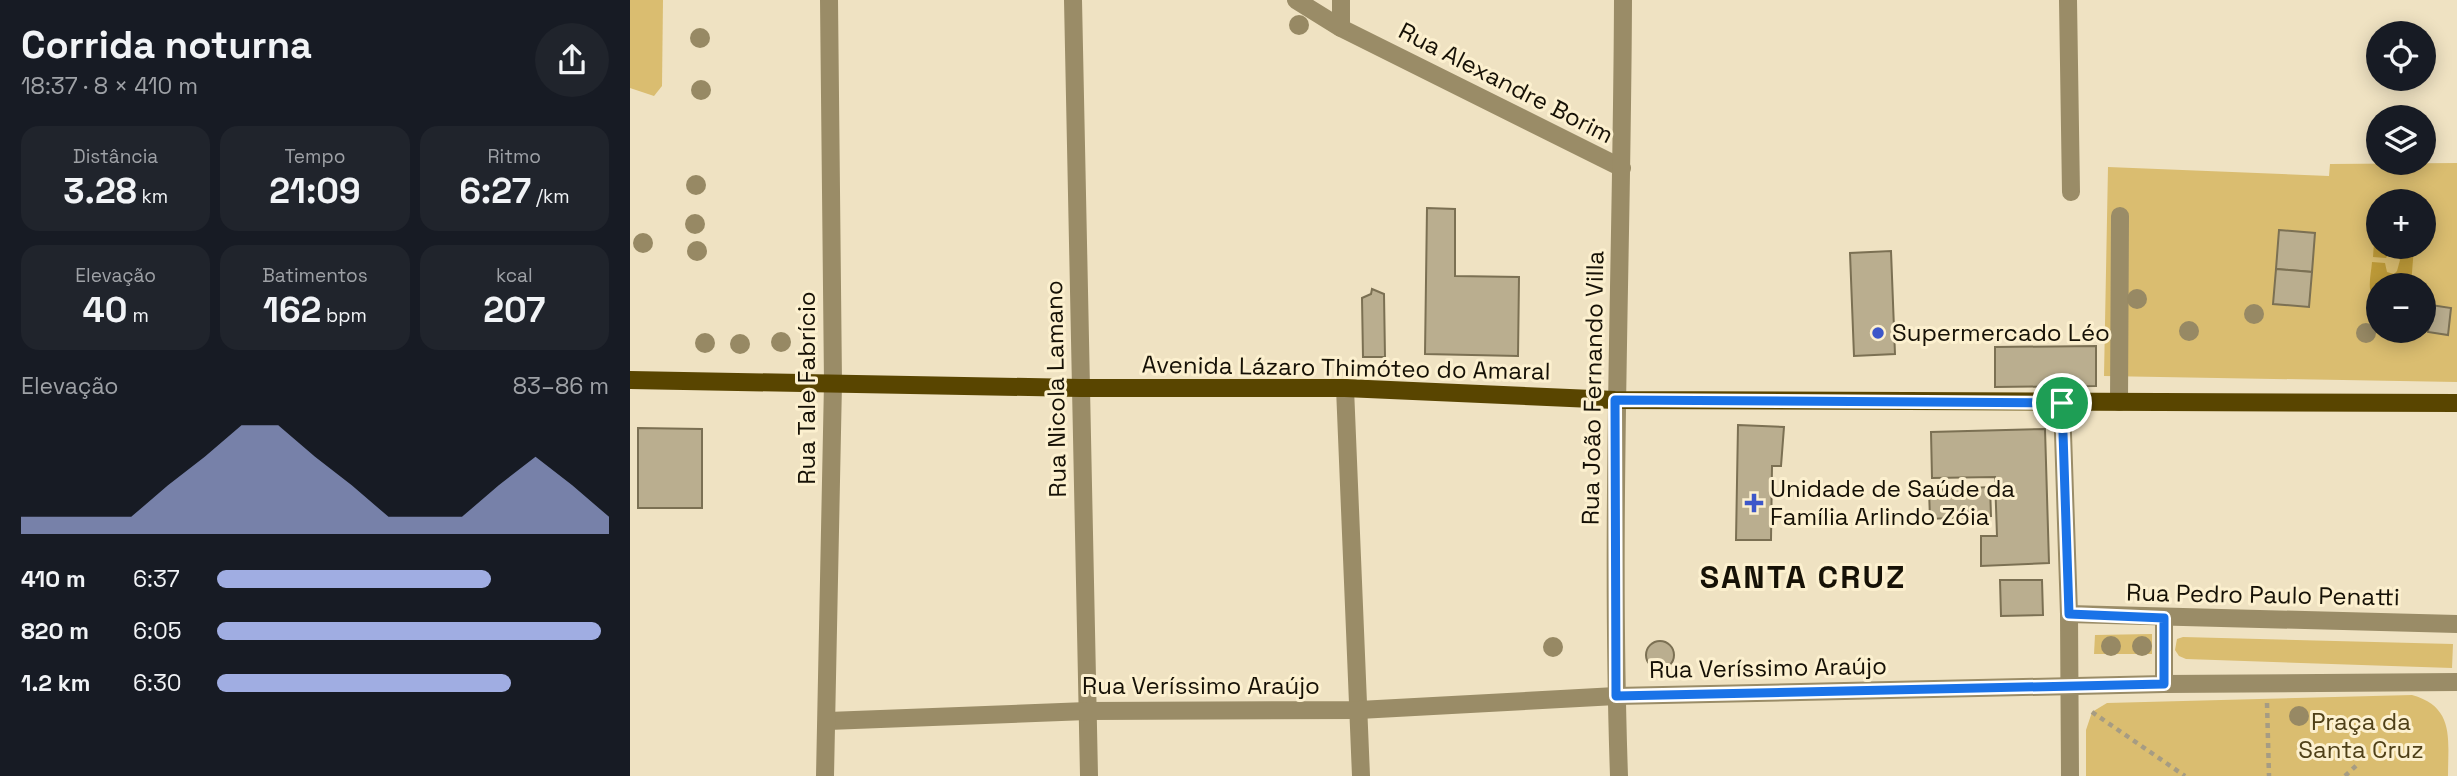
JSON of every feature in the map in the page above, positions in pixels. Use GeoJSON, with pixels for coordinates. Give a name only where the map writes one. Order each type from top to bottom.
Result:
{"type":"FeatureCollection","features":[{"type":"Feature","properties":{"kind":"main road","name":"Avenida Lázaro Thimóteo do Amaral"},"geometry":{"type":"LineString","coordinates":[[630,380],[1080,388],[1345,388],[1615,400],[2457,404]]}},
{"type":"Feature","properties":{"kind":"street","name":"Rua Tale Fabrício"},"geometry":{"type":"LineString","coordinates":[[825,776],[833,383],[829,0]]}},
{"type":"Feature","properties":{"kind":"street","name":"Rua Nicola Lamano"},"geometry":{"type":"LineString","coordinates":[[1073,0],[1089,776]]}},
{"type":"Feature","properties":{"kind":"street","name":"Rua Alexandre Borim"},"geometry":{"type":"LineString","coordinates":[[1296,0],[1341,28],[1622,168]]}},
{"type":"Feature","properties":{"kind":"street"},"geometry":{"type":"LineString","coordinates":[[1341,0],[1341,28]]}},
{"type":"Feature","properties":{"kind":"street","name":"Rua João Fernando Villa"},"geometry":{"type":"LineString","coordinates":[[1619,776],[1616,696],[1615,400],[1622,168],[1623,0]]}},
{"type":"Feature","properties":{"kind":"street"},"geometry":{"type":"LineString","coordinates":[[2068,0],[2071,192]]}},
{"type":"Feature","properties":{"kind":"street"},"geometry":{"type":"LineString","coordinates":[[2119,402],[2120,216]]}},
{"type":"Feature","properties":{"kind":"street"},"geometry":{"type":"LineString","coordinates":[[1345,388],[1361,776]]}},
{"type":"Feature","properties":{"kind":"street"},"geometry":{"type":"LineString","coordinates":[[2062,403],[2069,614],[2070,776]]}},
{"type":"Feature","properties":{"kind":"street","name":"Rua Pedro Paulo Penatti"},"geometry":{"type":"LineString","coordinates":[[2069,614],[2457,624]]}},
{"type":"Feature","properties":{"kind":"street"},"geometry":{"type":"LineString","coordinates":[[2164,618],[2164,684]]}},
{"type":"Feature","properties":{"kind":"street","name":"Rua Veríssimo Araújo"},"geometry":{"type":"LineString","coordinates":[[828,721],[1087,711],[1359,710],[1616,696],[2164,684],[2457,682]]}},
{"type":"Feature","properties":{"kind":"path"},"geometry":{"type":"LineString","coordinates":[[2267,698],[2269,776]]}},
{"type":"Feature","properties":{"kind":"path"},"geometry":{"type":"LineString","coordinates":[[2092,712],[2185,776]]}},
{"type":"Feature","properties":{"kind":"path"},"geometry":{"type":"LineString","coordinates":[[2345,776],[2358,764]]}},
{"type":"Feature","properties":{"kind":"green space"},"geometry":{"type":"Polygon","coordinates":[[[630,0],[663,0],[662,86],[654,96],[630,88],[630,0]]]}},
{"type":"Feature","properties":{"kind":"green space"},"geometry":{"type":"Polygon","coordinates":[[[2436,163],[2457,163],[2457,382],[2104,376],[2108,167],[2329,176],[2330,164],[2366,164],[2366,175],[2436,175],[2436,163]]]}},
{"type":"Feature","properties":{"kind":"green space"},"geometry":{"type":"Polygon","coordinates":[[[2152,634],[2152,654],[2094,654],[2095,635],[2152,634]]]}},
{"type":"Feature","properties":{"kind":"green space"},"geometry":{"type":"Polygon","coordinates":[[[2183,637],[2453,644],[2452,668],[2186,659],[2179,656],[2175,650],[2177,639],[2183,637]]]}},
{"type":"Feature","properties":{"kind":"green space","name":"Praça da Santa Cruz"},"geometry":{"type":"Polygon","coordinates":[[[2412,695],[2426,700],[2442,716],[2448,737],[2448,776],[2086,776],[2086,730],[2092,712],[2107,703],[2412,695]]]}},
{"type":"Feature","properties":{"kind":"shaded area"},"geometry":{"type":"Polygon","coordinates":[[[2413,259],[2412,273],[2395,273],[2400,260],[2413,259]]]}},
{"type":"Feature","properties":{"kind":"shaded area"},"geometry":{"type":"Polygon","coordinates":[[[2372,262],[2385,263],[2387,272],[2390,273],[2371,273],[2372,262]]]}},
{"type":"Feature","properties":{"kind":"building"},"geometry":{"type":"Polygon","coordinates":[[[1427,208],[1455,209],[1455,276],[1519,277],[1518,356],[1425,354],[1427,208]]]}},
{"type":"Feature","properties":{"kind":"building"},"geometry":{"type":"Polygon","coordinates":[[[2279,230],[2315,233],[2312,272],[2276,269],[2279,230]]]}},
{"type":"Feature","properties":{"kind":"building"},"geometry":{"type":"Polygon","coordinates":[[[1891,251],[1895,354],[1854,356],[1850,253],[1891,251]]]}},
{"type":"Feature","properties":{"kind":"building"},"geometry":{"type":"Polygon","coordinates":[[[2276,269],[2312,272],[2309,307],[2273,304],[2276,269]]]}},
{"type":"Feature","properties":{"kind":"building"},"geometry":{"type":"Polygon","coordinates":[[[1372,289],[1384,294],[1385,357],[1363,357],[1362,298],[1371,294],[1372,289]]]}},
{"type":"Feature","properties":{"kind":"building"},"geometry":{"type":"Polygon","coordinates":[[[2436,306],[2451,308],[2448,335],[2436,333],[2436,306]]]}},
{"type":"Feature","properties":{"kind":"building"},"geometry":{"type":"Polygon","coordinates":[[[2096,346],[2096,386],[1995,387],[1995,347],[2096,346]]]}},
{"type":"Feature","properties":{"kind":"building","name":"Unidade de Saúde da Família Arlindo Zóia"},"geometry":{"type":"Polygon","coordinates":[[[1738,425],[1784,427],[1781,466],[1772,466],[1771,540],[1736,540],[1738,425]]]}},
{"type":"Feature","properties":{"kind":"building"},"geometry":{"type":"Polygon","coordinates":[[[638,428],[702,429],[702,508],[638,508],[638,428]]]}},
{"type":"Feature","properties":{"kind":"building"},"geometry":{"type":"Polygon","coordinates":[[[2045,429],[2049,563],[1981,566],[1981,536],[1997,536],[1995,477],[1932,478],[1931,432],[2045,429]]]}},
{"type":"Feature","properties":{"kind":"building"},"geometry":{"type":"Polygon","coordinates":[[[1990,487],[1991,516],[1930,519],[1929,490],[1990,487]]]}},
{"type":"Feature","properties":{"kind":"building"},"geometry":{"type":"Polygon","coordinates":[[[2000,580],[2042,580],[2043,615],[2001,616],[2000,580]]]}},
{"type":"Feature","properties":{"kind":"building"},"geometry":{"type":"Polygon","coordinates":[[[1660,641],[1670,645],[1674,655],[1670,665],[1660,669],[1650,665],[1646,655],[1650,645],[1660,641]]]}},
{"type":"Feature","properties":{"kind":"place","name":"Supermercado Léo"},"geometry":{"type":"Point","coordinates":[1878,333]}},
{"type":"Feature","properties":{"kind":"place","name":"Unidade de Saúde da Família Arlindo Zóia"},"geometry":{"type":"Point","coordinates":[1754,503]}},
{"type":"Feature","properties":{"kind":"district","name":"SANTA CRUZ"},"geometry":{"type":"Point","coordinates":[1803,577]}},
{"type":"Feature","properties":{"kind":"route"},"geometry":{"type":"LineString","coordinates":[[1615,400],[2062,403],[2069,614],[2164,618],[2164,684],[1616,696],[1615,400]]}}]}
